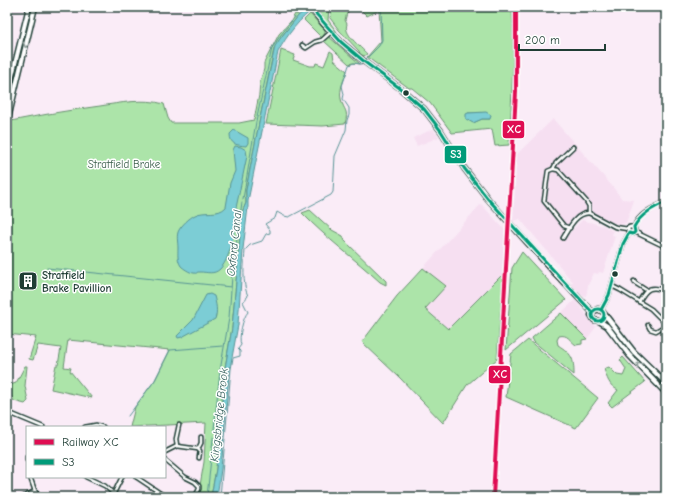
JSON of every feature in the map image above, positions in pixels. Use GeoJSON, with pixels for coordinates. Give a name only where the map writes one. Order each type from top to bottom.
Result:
{"type":"FeatureCollection","features":[{"type":"Feature","properties":{"kind":"main road"},"geometry":{"type":"LineString","coordinates":[[7,96],[30,7]]}},
{"type":"Feature","properties":{"kind":"main road"},"geometry":{"type":"LineString","coordinates":[[7,123],[35,7]]}},
{"type":"Feature","properties":{"kind":"main road"},"geometry":{"type":"LineString","coordinates":[[310,7],[331,32],[348,49],[402,89],[424,109],[441,131],[474,181],[502,216],[592,312],[592,319],[607,326],[629,355],[666,393]]}},
{"type":"Feature","properties":{"kind":"main road"},"geometry":{"type":"LineString","coordinates":[[592,312],[596,309],[602,312],[634,352],[666,383]]}},
{"type":"Feature","properties":{"kind":"main road"},"geometry":{"type":"LineString","coordinates":[[599,321],[602,319],[602,312]]}},
{"type":"Feature","properties":{"kind":"street"},"geometry":{"type":"LineString","coordinates":[[302,45],[306,48],[315,42],[322,40],[331,32]]}},
{"type":"Feature","properties":{"kind":"street"},"geometry":{"type":"LineString","coordinates":[[570,228],[564,226],[544,201],[548,171],[553,169],[556,162],[573,147]]}},
{"type":"Feature","properties":{"kind":"street"},"geometry":{"type":"LineString","coordinates":[[553,169],[558,170],[586,201],[589,206],[589,213]]}},
{"type":"Feature","properties":{"kind":"street"},"geometry":{"type":"LineString","coordinates":[[635,232],[634,227],[646,212],[666,202]]}},
{"type":"Feature","properties":{"kind":"street"},"geometry":{"type":"LineString","coordinates":[[563,238],[580,215],[584,213],[589,213],[611,225],[628,229],[630,226],[634,227]]}},
{"type":"Feature","properties":{"kind":"street"},"geometry":{"type":"LineString","coordinates":[[628,229],[630,233]]}},
{"type":"Feature","properties":{"kind":"street"},"geometry":{"type":"LineString","coordinates":[[602,312],[612,286],[623,244],[630,233],[632,234],[635,232],[666,247]]}},
{"type":"Feature","properties":{"kind":"street"},"geometry":{"type":"LineString","coordinates":[[634,281],[646,290],[655,288],[666,291]]}},
{"type":"Feature","properties":{"kind":"street"},"geometry":{"type":"LineString","coordinates":[[612,286],[654,312],[666,324],[656,331],[649,330],[648,325]]}},
{"type":"Feature","properties":{"kind":"street"},"geometry":{"type":"LineString","coordinates":[[639,302],[646,290]]}},
{"type":"Feature","properties":{"kind":"street"},"geometry":{"type":"LineString","coordinates":[[7,412],[36,426]]}},
{"type":"Feature","properties":{"kind":"street"},"geometry":{"type":"LineString","coordinates":[[177,446],[176,439],[179,425]]}},
{"type":"Feature","properties":{"kind":"street"},"geometry":{"type":"LineString","coordinates":[[198,448],[202,437]]}},
{"type":"Feature","properties":{"kind":"street"},"geometry":{"type":"LineString","coordinates":[[166,452],[177,446],[198,448]]}},
{"type":"Feature","properties":{"kind":"street"},"geometry":{"type":"LineString","coordinates":[[198,448],[200,451],[200,458]]}},
{"type":"Feature","properties":{"kind":"street"},"geometry":{"type":"LineString","coordinates":[[166,461],[185,477],[197,484],[199,489],[195,497]]}},
{"type":"Feature","properties":{"kind":"street"},"geometry":{"type":"LineString","coordinates":[[30,478],[35,491],[40,497]]}},
{"type":"Feature","properties":{"kind":"street"},"geometry":{"type":"LineString","coordinates":[[88,478],[105,486],[117,497]]}},
{"type":"Feature","properties":{"kind":"street"},"geometry":{"type":"LineString","coordinates":[[114,493],[122,478]]}},
{"type":"Feature","properties":{"kind":"street"},"geometry":{"type":"LineString","coordinates":[[138,478],[166,497]]}},
{"type":"Feature","properties":{"kind":"street"},"geometry":{"type":"LineString","coordinates":[[23,497],[35,491]]}},
{"type":"Feature","properties":{"kind":"shaded area"},"geometry":{"type":"Polygon","coordinates":[[[553,119],[622,199],[634,200],[626,223],[620,225],[586,211],[580,213],[562,237],[564,239],[582,220],[604,226],[613,231],[612,235],[615,236],[603,273],[594,273],[588,286],[586,296],[579,294],[571,284],[573,282],[520,219],[513,221],[517,154],[553,119]]]}},
{"type":"Feature","properties":{"kind":"shaded area"},"geometry":{"type":"Polygon","coordinates":[[[433,129],[439,137],[417,146],[413,138],[433,129]]]}},
{"type":"Feature","properties":{"kind":"shaded area"},"geometry":{"type":"Polygon","coordinates":[[[481,204],[505,230],[503,274],[448,329],[424,309],[423,268],[481,204]]]}},
{"type":"Feature","properties":{"kind":"shaded area"},"geometry":{"type":"Polygon","coordinates":[[[575,300],[596,327],[587,339],[561,313],[575,300]]]}},
{"type":"Feature","properties":{"kind":"green space"},"geometry":{"type":"Polygon","coordinates":[[[318,7],[329,7],[328,20],[337,34],[315,9],[318,7]]]}},
{"type":"Feature","properties":{"kind":"green space"},"geometry":{"type":"Polygon","coordinates":[[[332,7],[352,7],[347,13],[345,20],[347,24],[347,32],[367,54],[364,56],[360,54],[330,18],[332,7]]]}},
{"type":"Feature","properties":{"kind":"green space"},"geometry":{"type":"Polygon","coordinates":[[[356,7],[512,7],[513,42],[509,145],[495,146],[492,129],[452,133],[430,103],[412,88],[409,88],[367,57],[381,41],[379,10],[367,16],[356,7]],[[468,113],[470,120],[473,123],[482,119],[490,119],[483,113],[468,113]]]}},
{"type":"Feature","properties":{"kind":"green space","name":"Stratfield Brake"},"geometry":{"type":"Polygon","coordinates":[[[295,14],[299,15],[282,36],[274,49],[246,190],[246,203],[243,210],[241,224],[232,328],[225,368],[216,469],[211,497],[198,497],[204,462],[206,423],[130,426],[135,407],[155,380],[170,350],[68,340],[64,367],[71,368],[70,371],[92,398],[51,389],[61,348],[38,345],[33,360],[29,359],[36,337],[7,334],[7,136],[11,121],[132,102],[148,101],[164,104],[171,123],[239,123],[254,120],[264,63],[279,34],[291,21],[295,14]]]}},
{"type":"Feature","properties":{"kind":"green space"},"geometry":{"type":"Polygon","coordinates":[[[310,14],[325,30],[322,38],[304,20],[310,14]]]}},
{"type":"Feature","properties":{"kind":"green space"},"geometry":{"type":"Polygon","coordinates":[[[328,36],[360,64],[349,64],[324,41],[328,36]]]}},
{"type":"Feature","properties":{"kind":"green space"},"geometry":{"type":"Polygon","coordinates":[[[281,50],[295,55],[293,60],[310,66],[315,66],[316,63],[324,66],[330,51],[333,53],[334,60],[347,71],[341,92],[341,99],[346,113],[345,124],[323,126],[266,124],[281,50]]]}},
{"type":"Feature","properties":{"kind":"green space"},"geometry":{"type":"Polygon","coordinates":[[[310,210],[332,230],[343,236],[345,241],[386,281],[386,285],[380,282],[331,240],[302,213],[310,210]]]}},
{"type":"Feature","properties":{"kind":"green space"},"geometry":{"type":"Polygon","coordinates":[[[522,252],[566,300],[506,350],[512,268],[522,252]]]}},
{"type":"Feature","properties":{"kind":"green space"},"geometry":{"type":"Polygon","coordinates":[[[423,268],[446,286],[425,309],[448,329],[503,274],[497,359],[467,385],[443,423],[400,378],[362,342],[397,296],[423,268]]]}},
{"type":"Feature","properties":{"kind":"green space"},"geometry":{"type":"Polygon","coordinates":[[[561,313],[587,339],[582,340],[582,344],[576,345],[564,336],[559,336],[557,340],[558,345],[569,354],[573,360],[574,375],[534,342],[532,338],[561,313]]]}},
{"type":"Feature","properties":{"kind":"green space"},"geometry":{"type":"Polygon","coordinates":[[[528,340],[598,398],[576,428],[506,397],[511,354],[528,340]]]}},
{"type":"Feature","properties":{"kind":"green space"},"geometry":{"type":"Polygon","coordinates":[[[623,357],[645,382],[612,407],[608,403],[618,390],[610,384],[604,369],[609,367],[617,375],[623,376],[626,369],[620,360],[623,357]]]}},
{"type":"Feature","properties":{"kind":"green space"},"geometry":{"type":"Polygon","coordinates":[[[25,366],[27,366],[25,386],[28,401],[25,404],[14,401],[7,389],[7,386],[16,383],[25,366]]]}},
{"type":"Feature","properties":{"kind":"water"},"geometry":{"type":"Polygon","coordinates":[[[311,7],[316,7],[294,27],[278,52],[248,201],[238,325],[229,374],[221,469],[217,497],[211,497],[216,469],[225,368],[232,328],[241,224],[243,210],[246,203],[246,190],[259,123],[275,46],[299,15],[311,7]]]}},
{"type":"Feature","properties":{"kind":"water"},"geometry":{"type":"Polygon","coordinates":[[[486,112],[491,115],[490,119],[482,119],[473,123],[466,119],[466,114],[468,113],[486,112]]]}},
{"type":"Feature","properties":{"kind":"water"},"geometry":{"type":"Polygon","coordinates":[[[234,130],[248,138],[248,143],[246,146],[237,145],[231,140],[230,134],[234,130]]]}},
{"type":"Feature","properties":{"kind":"water"},"geometry":{"type":"Polygon","coordinates":[[[235,146],[246,150],[247,156],[228,257],[218,271],[210,273],[191,272],[181,266],[179,262],[177,239],[178,232],[190,218],[195,215],[223,210],[226,207],[230,183],[235,171],[233,150],[235,146]]]}},
{"type":"Feature","properties":{"kind":"water"},"geometry":{"type":"Polygon","coordinates":[[[210,294],[214,296],[217,310],[215,319],[178,338],[177,336],[193,320],[206,295],[210,294]]]}},
{"type":"Feature","properties":{"kind":"waterway","name":"Kingsbridge Brook"},"geometry":{"type":"LineString","coordinates":[[366,59],[379,46],[382,40],[381,7]]}},
{"type":"Feature","properties":{"kind":"waterway"},"geometry":{"type":"LineString","coordinates":[[243,199],[256,122],[272,48],[295,17]]}},
{"type":"Feature","properties":{"kind":"waterway","name":"Kingsbridge Brook"},"geometry":{"type":"LineString","coordinates":[[220,497],[231,369],[233,358],[240,356],[240,351],[238,349],[241,345],[240,342],[244,318],[248,312],[243,302],[248,296],[244,279],[245,250],[250,245],[262,241],[266,234],[270,233],[270,230],[265,224],[275,218],[277,212],[289,217],[331,195],[333,192],[335,156],[346,130],[349,115],[349,108],[343,99],[344,94],[342,86],[349,65],[354,63],[361,64]]}},
{"type":"Feature","properties":{"kind":"waterway","name":"Oxford Canal"},"geometry":{"type":"LineString","coordinates":[[207,497],[220,371],[229,318],[232,276],[230,262],[235,254],[242,202]]}},
{"type":"Feature","properties":{"kind":"waterway"},"geometry":{"type":"LineString","coordinates":[[47,268],[231,287]]}},
{"type":"Feature","properties":{"kind":"waterway"},"geometry":{"type":"LineString","coordinates":[[128,416],[155,380],[170,350],[223,346]]}},
{"type":"Feature","properties":{"kind":"rail line","name":"XC"},"geometry":{"type":"LineString","coordinates":[[493,497],[516,92],[516,7]]}},
{"type":"Feature","properties":{"kind":"transit line","name":"S3"},"geometry":{"type":"LineString","coordinates":[[310,7],[341,42],[424,109],[441,131],[464,168],[488,199],[592,312]]}},
{"type":"Feature","properties":{"kind":"transit line","name":"S3"},"geometry":{"type":"LineString","coordinates":[[601,310],[609,295],[623,244],[629,233],[633,234],[635,232],[634,227],[640,218],[652,209],[666,202]]}},
{"type":"Feature","properties":{"kind":"transit line","name":"S3"},"geometry":{"type":"LineString","coordinates":[[596,309],[600,309],[604,315],[600,321],[596,321],[592,317],[592,313],[596,309]]}},
{"type":"Feature","properties":{"kind":"place","name":"Stratfield Brake Pavillion"},"geometry":{"type":"Point","coordinates":[28,281]}}]}
